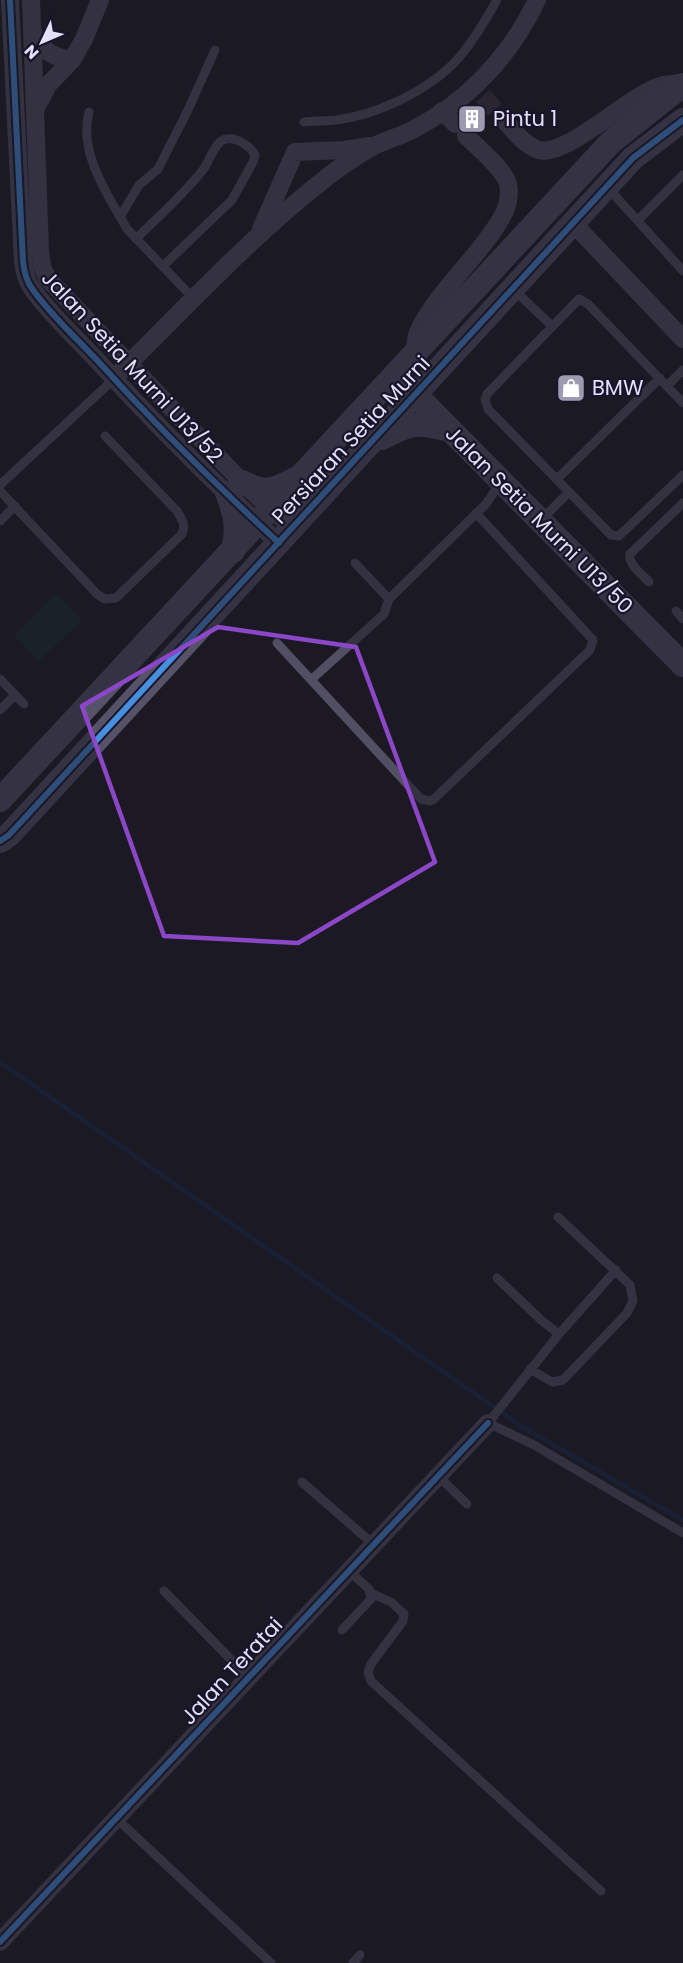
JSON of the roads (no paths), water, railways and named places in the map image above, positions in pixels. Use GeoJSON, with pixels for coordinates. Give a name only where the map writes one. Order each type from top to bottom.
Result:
{"type":"FeatureCollection","features":[{"type":"Feature","properties":{"kind":"street","name":"Jalan Setia Murni U13/52"},"geometry":{"type":"LineString","coordinates":[[10,0],[25,276],[32,289],[114,379],[286,536]]}},
{"type":"Feature","properties":{"kind":"street","name":"Jalan Setia Murni U13/52"},"geometry":{"type":"LineString","coordinates":[[31,0],[42,266],[47,278],[128,364],[234,488]]}},
{"type":"Feature","properties":{"kind":"street"},"geometry":{"type":"LineString","coordinates":[[36,107],[48,85],[72,60],[84,39],[100,0]]}},
{"type":"Feature","properties":{"kind":"street"},"geometry":{"type":"LineString","coordinates":[[114,379],[259,233],[324,180],[376,145],[413,130],[454,124],[503,56],[537,0]]}},
{"type":"Feature","properties":{"kind":"street"},"geometry":{"type":"LineString","coordinates":[[33,33],[48,52],[56,57],[72,60]]}},
{"type":"Feature","properties":{"kind":"street"},"geometry":{"type":"LineString","coordinates":[[504,120],[526,144],[538,150],[550,152],[574,140],[624,106],[659,86],[683,84]]}},
{"type":"Feature","properties":{"kind":"street","name":"Persiaran Setia Murni"},"geometry":{"type":"LineString","coordinates":[[0,800],[611,142],[683,84]]}},
{"type":"Feature","properties":{"kind":"street","name":"Persiaran Setia Murni"},"geometry":{"type":"LineString","coordinates":[[0,842],[286,536],[572,222],[608,187],[633,158],[683,120]]}},
{"type":"Feature","properties":{"kind":"street"},"geometry":{"type":"LineString","coordinates":[[415,352],[417,332],[439,298],[488,236],[505,210],[509,194],[508,182],[495,165],[454,124]]}},
{"type":"Feature","properties":{"kind":"street"},"geometry":{"type":"LineString","coordinates":[[259,233],[295,152],[344,150],[376,145]]}},
{"type":"Feature","properties":{"kind":"street"},"geometry":{"type":"LineString","coordinates":[[572,222],[683,339]]}},
{"type":"Feature","properties":{"kind":"street"},"geometry":{"type":"LineString","coordinates":[[450,430],[442,409],[440,394],[448,368],[463,342]]}},
{"type":"Feature","properties":{"kind":"street","name":"Jalan Setia Murni U13/50"},"geometry":{"type":"LineString","coordinates":[[395,374],[683,665]]}},
{"type":"Feature","properties":{"kind":"street"},"geometry":{"type":"LineString","coordinates":[[368,445],[401,428],[415,424],[450,430]]}},
{"type":"Feature","properties":{"kind":"street"},"geometry":{"type":"LineString","coordinates":[[233,551],[237,527],[234,488],[267,491],[279,488],[303,475]]}},
{"type":"Feature","properties":{"kind":"street","name":"Jalan Teratai"},"geometry":{"type":"LineString","coordinates":[[2,1935],[116,1818],[492,1418]]}},
{"type":"Feature","properties":{"kind":"lane"},"geometry":{"type":"LineString","coordinates":[[304,122],[337,120],[364,114],[422,87],[452,64],[479,29],[497,0]]}},
{"type":"Feature","properties":{"kind":"lane"},"geometry":{"type":"LineString","coordinates":[[120,217],[139,184],[159,169],[215,50]]}},
{"type":"Feature","properties":{"kind":"lane"},"geometry":{"type":"LineString","coordinates":[[89,112],[85,126],[89,152],[101,182],[120,217],[136,239],[194,299]]}},
{"type":"Feature","properties":{"kind":"lane"},"geometry":{"type":"LineString","coordinates":[[136,239],[199,175],[218,144],[223,140],[234,140],[250,148],[255,155],[253,162],[232,200],[163,266]]}},
{"type":"Feature","properties":{"kind":"lane"},"geometry":{"type":"LineString","coordinates":[[638,220],[683,175]]}},
{"type":"Feature","properties":{"kind":"lane"},"geometry":{"type":"LineString","coordinates":[[608,187],[683,271]]}},
{"type":"Feature","properties":{"kind":"lane"},"geometry":{"type":"LineString","coordinates":[[512,289],[552,326]]}},
{"type":"Feature","properties":{"kind":"lane"},"geometry":{"type":"LineString","coordinates":[[683,403],[584,300],[579,299],[487,394],[485,399],[488,409],[610,535],[619,536],[683,475]]}},
{"type":"Feature","properties":{"kind":"lane"},"geometry":{"type":"LineString","coordinates":[[556,479],[663,382],[683,370]]}},
{"type":"Feature","properties":{"kind":"lane"},"geometry":{"type":"LineString","coordinates":[[0,485],[114,379]]}},
{"type":"Feature","properties":{"kind":"lane"},"geometry":{"type":"LineString","coordinates":[[0,491],[98,595],[112,599],[120,595],[182,534],[184,528],[177,511],[105,436]]}},
{"type":"Feature","properties":{"kind":"lane"},"geometry":{"type":"LineString","coordinates":[[312,679],[384,614],[389,599],[486,504],[501,482]]}},
{"type":"Feature","properties":{"kind":"lane"},"geometry":{"type":"LineString","coordinates":[[540,521],[569,492]]}},
{"type":"Feature","properties":{"kind":"lane"},"geometry":{"type":"LineString","coordinates":[[649,582],[631,563],[630,554],[683,503]]}},
{"type":"Feature","properties":{"kind":"lane"},"geometry":{"type":"LineString","coordinates":[[0,521],[15,506]]}},
{"type":"Feature","properties":{"kind":"lane"},"geometry":{"type":"LineString","coordinates":[[277,643],[421,799],[430,801],[434,799],[590,650],[593,640],[476,513]]}},
{"type":"Feature","properties":{"kind":"lane"},"geometry":{"type":"LineString","coordinates":[[355,563],[389,599]]}},
{"type":"Feature","properties":{"kind":"lane"},"geometry":{"type":"LineString","coordinates":[[675,611],[683,619]]}},
{"type":"Feature","properties":{"kind":"lane"},"geometry":{"type":"LineString","coordinates":[[0,679],[24,704]]}},
{"type":"Feature","properties":{"kind":"lane"},"geometry":{"type":"LineString","coordinates":[[0,710],[15,695]]}},
{"type":"Feature","properties":{"kind":"lane"},"geometry":{"type":"LineString","coordinates":[[530,1369],[552,1382],[563,1380],[622,1318],[630,1307],[633,1295],[630,1285],[616,1270],[558,1217]]}},
{"type":"Feature","properties":{"kind":"lane"},"geometry":{"type":"LineString","coordinates":[[616,1270],[559,1334],[492,1418],[683,1533]]}},
{"type":"Feature","properties":{"kind":"lane"},"geometry":{"type":"LineString","coordinates":[[497,1278],[559,1334]]}},
{"type":"Feature","properties":{"kind":"lane"},"geometry":{"type":"LineString","coordinates":[[438,1476],[467,1504]]}},
{"type":"Feature","properties":{"kind":"lane"},"geometry":{"type":"LineString","coordinates":[[302,1482],[373,1544]]}},
{"type":"Feature","properties":{"kind":"lane"},"geometry":{"type":"LineString","coordinates":[[348,1570],[371,1593],[391,1602],[404,1614],[403,1621],[371,1664],[368,1672],[371,1681],[601,1891]]}},
{"type":"Feature","properties":{"kind":"lane"},"geometry":{"type":"LineString","coordinates":[[164,1591],[248,1677]]}},
{"type":"Feature","properties":{"kind":"lane"},"geometry":{"type":"LineString","coordinates":[[342,1630],[371,1599],[371,1593]]}},
{"type":"Feature","properties":{"kind":"lane"},"geometry":{"type":"LineString","coordinates":[[116,1818],[271,1963]]}},
{"type":"Feature","properties":{"kind":"waterway"},"geometry":{"type":"LineString","coordinates":[[0,1062],[521,1426],[683,1520]]}},
{"type":"Feature","properties":{"kind":"tunnel"},"geometry":{"type":"LineString","coordinates":[[483,96],[504,120]]}},
{"type":"Feature","properties":{"kind":"place","name":"Pintu 1"},"geometry":{"type":"Point","coordinates":[472,119]}},
{"type":"Feature","properties":{"kind":"place","name":"BMW"},"geometry":{"type":"Point","coordinates":[571,388]}}]}
